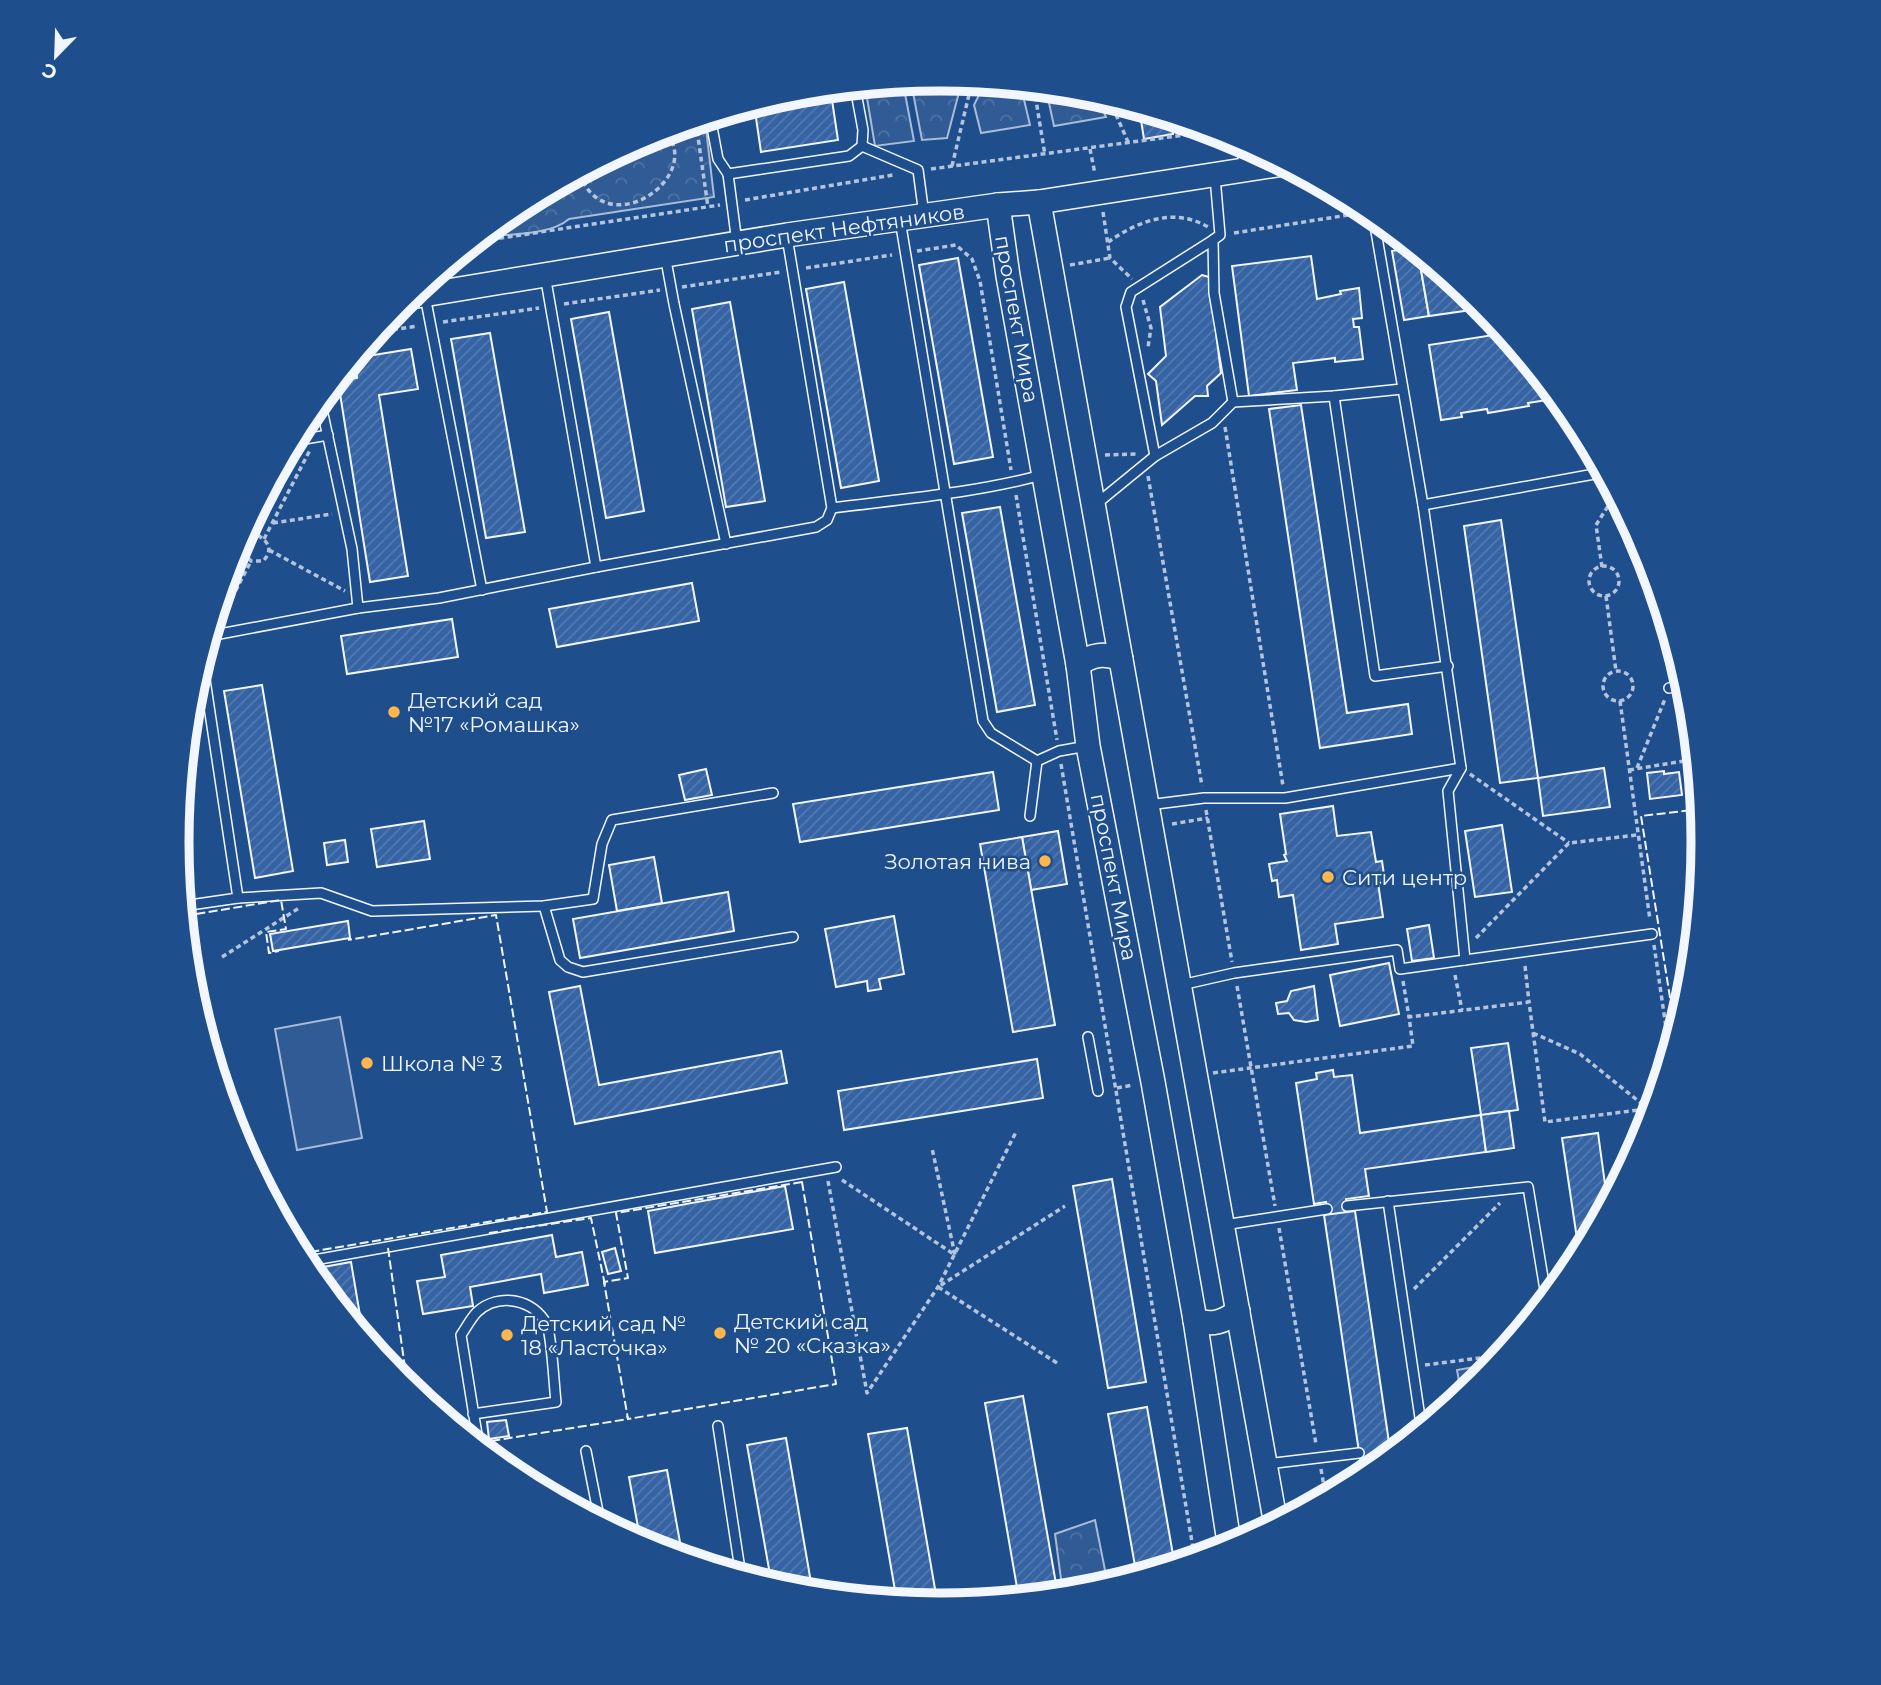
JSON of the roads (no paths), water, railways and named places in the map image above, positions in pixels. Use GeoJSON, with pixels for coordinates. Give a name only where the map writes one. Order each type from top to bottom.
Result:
{"type":"FeatureCollection","features":[{"type":"Feature","properties":{"kind":"main road"},"geometry":{"type":"LineString","coordinates":[[1250,158],[1252,168]]}},
{"type":"Feature","properties":{"kind":"main road","name":"проспект Нефтяников"},"geometry":{"type":"LineString","coordinates":[[426,295],[787,235],[998,205],[1039,202],[1267,166]]}},
{"type":"Feature","properties":{"kind":"main road","name":"проспект Мира"},"geometry":{"type":"LineString","coordinates":[[1039,202],[1274,1515]]}},
{"type":"Feature","properties":{"kind":"main road","name":"проспект Мира"},"geometry":{"type":"LineString","coordinates":[[998,205],[1008,276],[1078,665],[1088,746],[1153,1082],[1195,1320],[1228,1537]]}},
{"type":"Feature","properties":{"kind":"main road"},"geometry":{"type":"LineString","coordinates":[[1078,665],[1087,658],[1098,655],[1121,659]]}},
{"type":"Feature","properties":{"kind":"main road"},"geometry":{"type":"LineString","coordinates":[[1195,1320],[1222,1322],[1238,1311]]}},
{"type":"Feature","properties":{"kind":"lane"},"geometry":{"type":"LineString","coordinates":[[728,174],[849,156],[862,146],[863,130],[857,96]]}},
{"type":"Feature","properties":{"kind":"lane"},"geometry":{"type":"LineString","coordinates":[[712,127],[718,159],[728,174],[737,244]]}},
{"type":"Feature","properties":{"kind":"lane"},"geometry":{"type":"LineString","coordinates":[[862,146],[918,170],[925,216]]}},
{"type":"Feature","properties":{"kind":"lane"},"geometry":{"type":"LineString","coordinates":[[1215,174],[1214,293],[1233,402]]}},
{"type":"Feature","properties":{"kind":"lane"},"geometry":{"type":"LineString","coordinates":[[900,220],[983,721],[991,733],[1037,761]]}},
{"type":"Feature","properties":{"kind":"lane"},"geometry":{"type":"LineString","coordinates":[[1374,229],[1423,505],[1461,768],[1448,791],[1465,955]]}},
{"type":"Feature","properties":{"kind":"lane"},"geometry":{"type":"LineString","coordinates":[[219,633],[358,608],[439,598],[817,527],[827,520],[832,508],[787,235]]}},
{"type":"Feature","properties":{"kind":"lane"},"geometry":{"type":"LineString","coordinates":[[1155,456],[1126,307],[1131,292],[1216,238]]}},
{"type":"Feature","properties":{"kind":"lane"},"geometry":{"type":"LineString","coordinates":[[665,255],[726,544]]}},
{"type":"Feature","properties":{"kind":"lane"},"geometry":{"type":"LineString","coordinates":[[545,275],[596,567]]}},
{"type":"Feature","properties":{"kind":"lane"},"geometry":{"type":"LineString","coordinates":[[417,304],[481,590]]}},
{"type":"Feature","properties":{"kind":"lane"},"geometry":{"type":"LineString","coordinates":[[1094,506],[1155,456],[1212,423],[1233,402],[1402,389]]}},
{"type":"Feature","properties":{"kind":"lane"},"geometry":{"type":"LineString","coordinates":[[1334,396],[1375,676],[1448,666]]}},
{"type":"Feature","properties":{"kind":"lane"},"geometry":{"type":"LineString","coordinates":[[323,415],[352,549],[358,608]]}},
{"type":"Feature","properties":{"kind":"lane"},"geometry":{"type":"LineString","coordinates":[[308,439],[328,435]]}},
{"type":"Feature","properties":{"kind":"lane"},"geometry":{"type":"LineString","coordinates":[[832,508],[946,493],[1014,482],[1044,474]]}},
{"type":"Feature","properties":{"kind":"lane"},"geometry":{"type":"LineString","coordinates":[[1423,505],[1595,474]]}},
{"type":"Feature","properties":{"kind":"lane"},"geometry":{"type":"LineString","coordinates":[[205,687],[238,898]]}},
{"type":"Feature","properties":{"kind":"lane"},"geometry":{"type":"LineString","coordinates":[[1669,688],[1676,687]]}},
{"type":"Feature","properties":{"kind":"lane"},"geometry":{"type":"LineString","coordinates":[[1037,761],[1059,751],[1088,746]]}},
{"type":"Feature","properties":{"kind":"lane"},"geometry":{"type":"LineString","coordinates":[[1030,816],[1037,761]]}},
{"type":"Feature","properties":{"kind":"lane"},"geometry":{"type":"LineString","coordinates":[[1147,805],[1204,798],[1285,798],[1461,768]]}},
{"type":"Feature","properties":{"kind":"lane"},"geometry":{"type":"LineString","coordinates":[[192,905],[238,898],[321,893],[372,911],[544,906],[593,899],[602,844],[612,820],[773,793]]}},
{"type":"Feature","properties":{"kind":"lane"},"geometry":{"type":"LineString","coordinates":[[544,906],[560,960],[568,967],[583,972],[793,937]]}},
{"type":"Feature","properties":{"kind":"lane"},"geometry":{"type":"LineString","coordinates":[[1179,985],[1234,973],[1396,950],[1400,969],[1453,961],[1465,955],[1524,951],[1652,934]]}},
{"type":"Feature","properties":{"kind":"lane"},"geometry":{"type":"LineString","coordinates":[[1088,1037],[1098,1091]]}},
{"type":"Feature","properties":{"kind":"lane"},"geometry":{"type":"LineString","coordinates":[[316,1260],[836,1167]]}},
{"type":"Feature","properties":{"kind":"lane"},"geometry":{"type":"LineString","coordinates":[[1347,1206],[1528,1187],[1544,1290]]}},
{"type":"Feature","properties":{"kind":"lane"},"geometry":{"type":"LineString","coordinates":[[1388,1201],[1420,1421]]}},
{"type":"Feature","properties":{"kind":"lane"},"geometry":{"type":"LineString","coordinates":[[1222,1225],[1327,1209]]}},
{"type":"Feature","properties":{"kind":"lane"},"geometry":{"type":"LineString","coordinates":[[473,1414],[556,1402],[548,1327],[535,1308],[516,1300],[503,1300],[477,1312],[461,1335],[473,1414],[477,1434]]}},
{"type":"Feature","properties":{"kind":"lane"},"geometry":{"type":"LineString","coordinates":[[718,1426],[739,1566]]}},
{"type":"Feature","properties":{"kind":"lane"},"geometry":{"type":"LineString","coordinates":[[586,1451],[598,1511]]}},
{"type":"Feature","properties":{"kind":"lane"},"geometry":{"type":"LineString","coordinates":[[1265,1464],[1359,1452]]}},
{"type":"Feature","properties":{"kind":"place","name":"Детский сад №17 «Ромашка»"},"geometry":{"type":"Point","coordinates":[394,712]}},
{"type":"Feature","properties":{"kind":"place","name":"Золотая нива"},"geometry":{"type":"Point","coordinates":[1045,861]}},
{"type":"Feature","properties":{"kind":"place","name":"Сити центр"},"geometry":{"type":"Point","coordinates":[1328,877]}},
{"type":"Feature","properties":{"kind":"place","name":"Школа № 3"},"geometry":{"type":"Point","coordinates":[367,1063]}},
{"type":"Feature","properties":{"kind":"place","name":"Детский сад № 20 «Сказка»"},"geometry":{"type":"Point","coordinates":[720,1333]}},
{"type":"Feature","properties":{"kind":"place","name":"Детский сад № 18 «Ласточка»"},"geometry":{"type":"Point","coordinates":[507,1335]}}]}
